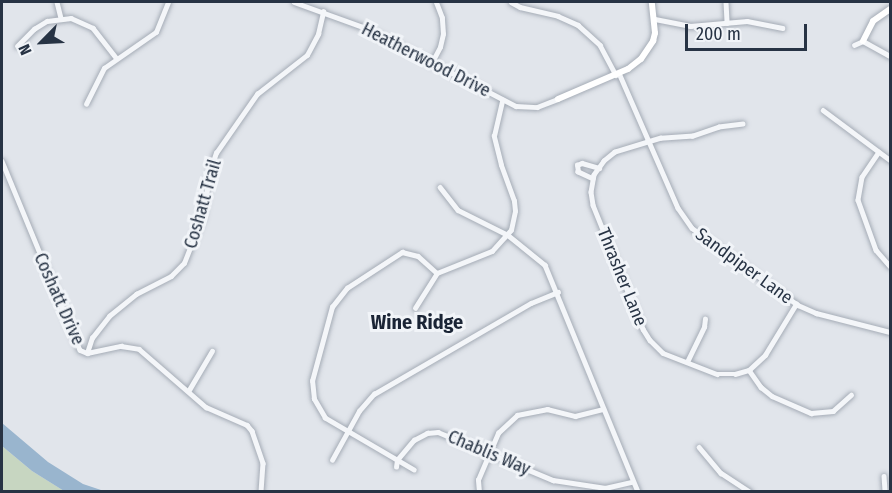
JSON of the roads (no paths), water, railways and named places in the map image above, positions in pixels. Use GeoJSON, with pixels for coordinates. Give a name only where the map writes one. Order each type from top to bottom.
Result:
{"type":"FeatureCollection","features":[{"type":"Feature","properties":{"kind":"street"},"geometry":{"type":"LineString","coordinates":[[57,2],[61,18]]}},
{"type":"Feature","properties":{"kind":"street"},"geometry":{"type":"LineString","coordinates":[[86,104],[100,72],[116,57],[153,36],[168,2]]}},
{"type":"Feature","properties":{"kind":"street","name":"Heatherwood Drive"},"geometry":{"type":"LineString","coordinates":[[294,2],[366,28],[502,100],[525,108],[537,107],[558,99]]}},
{"type":"Feature","properties":{"kind":"street"},"geometry":{"type":"LineString","coordinates":[[431,64],[443,34],[443,24],[436,2]]}},
{"type":"Feature","properties":{"kind":"street","name":"Sandpiper Lane"},"geometry":{"type":"LineString","coordinates":[[511,2],[520,7],[558,16],[578,25],[600,45],[618,74],[650,141],[678,208],[692,228],[796,304],[816,313],[891,332]]}},
{"type":"Feature","properties":{"kind":"street"},"geometry":{"type":"LineString","coordinates":[[558,99],[618,74],[634,65],[646,53],[653,41],[655,19],[652,2]]}},
{"type":"Feature","properties":{"kind":"street"},"geometry":{"type":"LineString","coordinates":[[726,2],[727,23]]}},
{"type":"Feature","properties":{"kind":"street"},"geometry":{"type":"LineString","coordinates":[[854,45],[863,41],[873,21],[891,9]]}},
{"type":"Feature","properties":{"kind":"street","name":"Coshatt Trail"},"geometry":{"type":"LineString","coordinates":[[87,353],[92,338],[109,315],[136,294],[171,276],[184,262],[202,217],[216,153],[257,94],[307,55],[318,34],[324,12]]}},
{"type":"Feature","properties":{"kind":"street"},"geometry":{"type":"LineString","coordinates":[[17,46],[38,26],[61,18],[77,20],[89,25],[116,57]]}},
{"type":"Feature","properties":{"kind":"street"},"geometry":{"type":"LineString","coordinates":[[655,19],[690,26],[753,22],[782,27]]}},
{"type":"Feature","properties":{"kind":"street"},"geometry":{"type":"LineString","coordinates":[[863,41],[891,56]]}},
{"type":"Feature","properties":{"kind":"street"},"geometry":{"type":"LineString","coordinates":[[415,308],[437,273],[492,251],[508,236],[514,221],[514,201],[497,153],[494,136],[502,100]]}},
{"type":"Feature","properties":{"kind":"street"},"geometry":{"type":"LineString","coordinates":[[823,110],[891,160]]}},
{"type":"Feature","properties":{"kind":"street"},"geometry":{"type":"LineString","coordinates":[[599,168],[582,163],[577,165],[578,172],[593,179],[599,168],[615,152],[667,137],[693,136],[719,127],[743,124]]}},
{"type":"Feature","properties":{"kind":"street"},"geometry":{"type":"LineString","coordinates":[[879,152],[862,177],[858,200],[876,250],[891,266]]}},
{"type":"Feature","properties":{"kind":"street","name":"Coshatt Drive"},"geometry":{"type":"LineString","coordinates":[[2,161],[78,346],[87,353],[132,346],[139,349],[206,407],[247,425],[252,430],[263,463],[261,492]]}},
{"type":"Feature","properties":{"kind":"street","name":"Thrasher Lane"},"geometry":{"type":"LineString","coordinates":[[593,179],[592,199],[595,211],[643,329],[658,349],[723,375],[749,370]]}},
{"type":"Feature","properties":{"kind":"street"},"geometry":{"type":"LineString","coordinates":[[440,187],[458,210],[508,236],[545,265],[552,277],[632,482],[638,492]]}},
{"type":"Feature","properties":{"kind":"street"},"geometry":{"type":"LineString","coordinates":[[414,470],[324,418],[312,393],[312,381],[332,307],[347,288],[402,252],[418,256],[437,273]]}},
{"type":"Feature","properties":{"kind":"street"},"geometry":{"type":"LineString","coordinates":[[332,460],[359,411],[374,394],[531,303],[558,292]]}},
{"type":"Feature","properties":{"kind":"street"},"geometry":{"type":"LineString","coordinates":[[796,304],[765,355],[749,370],[761,387],[772,396],[812,413],[833,411],[851,395]]}},
{"type":"Feature","properties":{"kind":"street"},"geometry":{"type":"LineString","coordinates":[[687,362],[704,327],[705,319]]}},
{"type":"Feature","properties":{"kind":"street"},"geometry":{"type":"LineString","coordinates":[[189,390],[212,351]]}},
{"type":"Feature","properties":{"kind":"street"},"geometry":{"type":"LineString","coordinates":[[478,492],[478,480],[504,425],[528,411],[547,409],[575,416],[603,409]]}},
{"type":"Feature","properties":{"kind":"street","name":"Chablis Way"},"geometry":{"type":"LineString","coordinates":[[396,467],[398,460],[414,440],[427,433],[444,434],[553,480],[605,488],[632,482]]}},
{"type":"Feature","properties":{"kind":"street"},"geometry":{"type":"LineString","coordinates":[[699,447],[725,476],[750,492]]}},
{"type":"Feature","properties":{"kind":"street"},"geometry":{"type":"LineString","coordinates":[[884,476],[885,492]]}},
{"type":"Feature","properties":{"kind":"water"},"geometry":{"type":"Polygon","coordinates":[[[2,423],[48,462],[83,484],[104,491],[64,491],[32,471],[2,446],[2,423]]]}},
{"type":"Feature","properties":{"kind":"district","name":"Wine Ridge"},"geometry":{"type":"Point","coordinates":[417,322]}}]}
